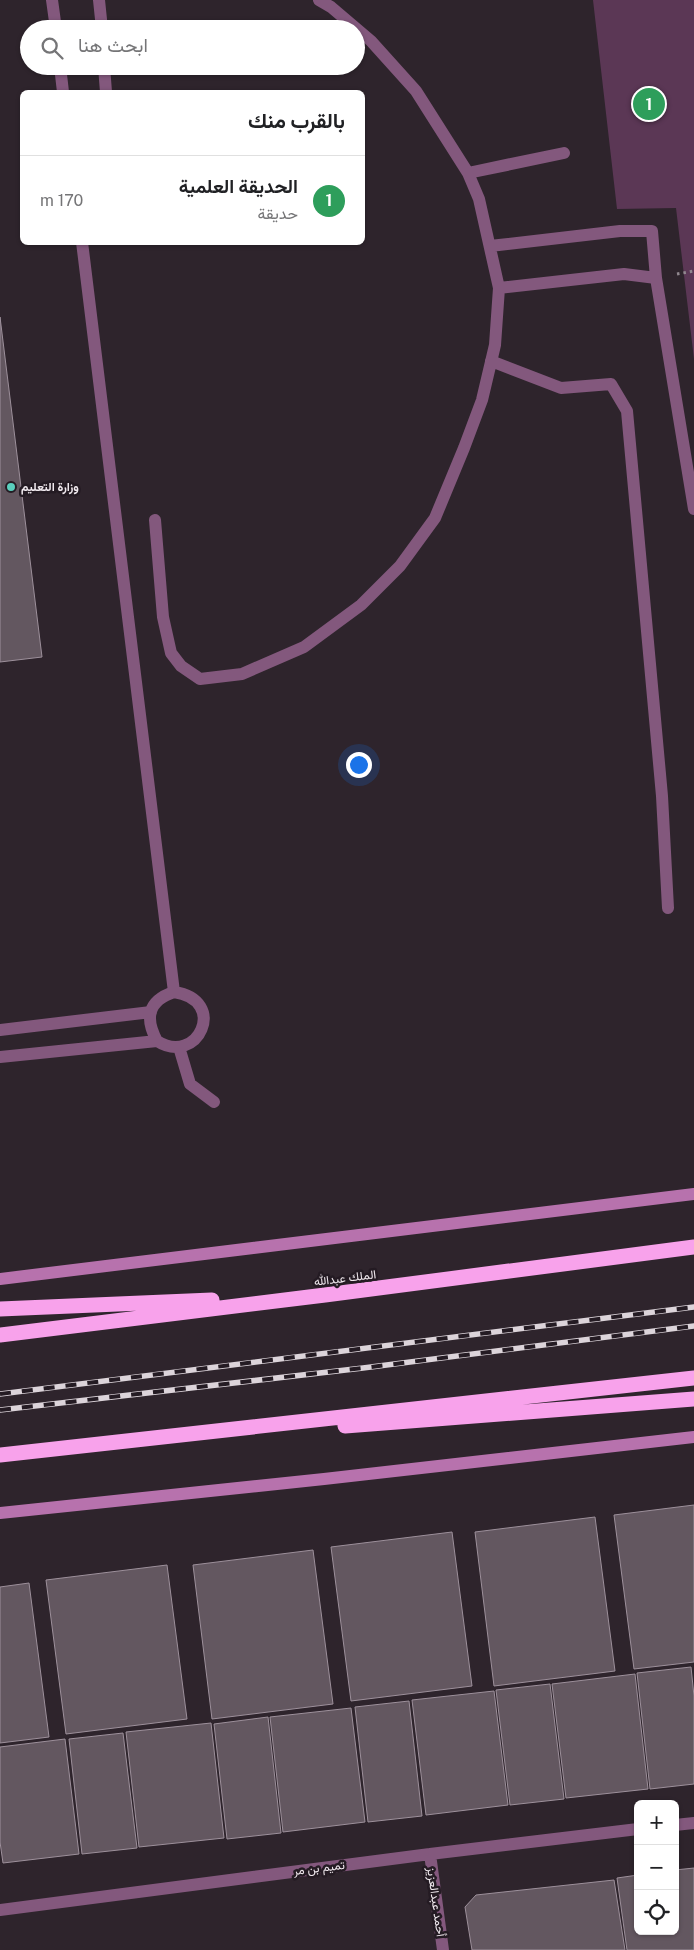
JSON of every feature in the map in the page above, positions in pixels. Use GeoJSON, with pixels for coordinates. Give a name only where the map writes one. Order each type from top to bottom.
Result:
{"type":"FeatureCollection","features":[{"type":"Feature","properties":{"kind":"highway","name":"الملك عبدالله"},"geometry":{"type":"LineString","coordinates":[[0,1335],[694,1247]]}},
{"type":"Feature","properties":{"kind":"highway"},"geometry":{"type":"LineString","coordinates":[[0,1309],[325,1295]]}},
{"type":"Feature","properties":{"kind":"highway"},"geometry":{"type":"LineString","coordinates":[[0,1455],[694,1378]]}},
{"type":"Feature","properties":{"kind":"highway"},"geometry":{"type":"LineString","coordinates":[[49,1449],[694,1399]]}},
{"type":"Feature","properties":{"kind":"street"},"geometry":{"type":"LineString","coordinates":[[52,0],[55,20]]}},
{"type":"Feature","properties":{"kind":"street"},"geometry":{"type":"LineString","coordinates":[[99,0],[101,20]]}},
{"type":"Feature","properties":{"kind":"street"},"geometry":{"type":"LineString","coordinates":[[319,0],[346,20]]}},
{"type":"Feature","properties":{"kind":"street"},"geometry":{"type":"LineString","coordinates":[[155,520],[163,617],[171,653],[181,666],[200,679],[242,674],[304,647],[362,605],[400,566],[435,518],[476,416],[495,346],[499,288],[479,199],[468,173],[416,91],[365,36]]}},
{"type":"Feature","properties":{"kind":"street"},"geometry":{"type":"LineString","coordinates":[[61,75],[63,90]]}},
{"type":"Feature","properties":{"kind":"street"},"geometry":{"type":"LineString","coordinates":[[105,75],[106,90]]}},
{"type":"Feature","properties":{"kind":"street"},"geometry":{"type":"LineString","coordinates":[[468,173],[564,153]]}},
{"type":"Feature","properties":{"kind":"street"},"geometry":{"type":"LineString","coordinates":[[490,246],[620,231],[652,231],[656,278],[694,509]]}},
{"type":"Feature","properties":{"kind":"street"},"geometry":{"type":"LineString","coordinates":[[82,245],[174,992]]}},
{"type":"Feature","properties":{"kind":"street"},"geometry":{"type":"LineString","coordinates":[[499,288],[624,274],[656,278]]}},
{"type":"Feature","properties":{"kind":"street"},"geometry":{"type":"LineString","coordinates":[[491,361],[561,388],[611,384],[627,411],[661,787],[668,908]]}},
{"type":"Feature","properties":{"kind":"street"},"geometry":{"type":"LineString","coordinates":[[0,1058],[157,1042],[179,1047],[190,1044],[198,1037],[203,1028],[204,1017],[201,1007],[194,999],[185,994],[174,992],[156,1002],[151,1012],[150,1022],[157,1042]]}},
{"type":"Feature","properties":{"kind":"street"},"geometry":{"type":"LineString","coordinates":[[0,1030],[151,1012]]}},
{"type":"Feature","properties":{"kind":"street"},"geometry":{"type":"LineString","coordinates":[[179,1047],[190,1084],[214,1102]]}},
{"type":"Feature","properties":{"kind":"street"},"geometry":{"type":"LineString","coordinates":[[0,1279],[694,1194]]}},
{"type":"Feature","properties":{"kind":"street"},"geometry":{"type":"LineString","coordinates":[[0,1513],[694,1437]]}},
{"type":"Feature","properties":{"kind":"street"},"geometry":{"type":"LineString","coordinates":[[679,1825],[694,1823]]}},
{"type":"Feature","properties":{"kind":"street","name":"تميم بن مر"},"geometry":{"type":"LineString","coordinates":[[0,1910],[634,1829]]}},
{"type":"Feature","properties":{"kind":"street","name":"أحمد عبدالعزيز"},"geometry":{"type":"LineString","coordinates":[[430,1854],[443,1950]]}},
{"type":"Feature","properties":{"kind":"shaded area"},"geometry":{"type":"Polygon","coordinates":[[[593,0],[694,0],[694,359],[676,208],[617,209],[593,0]]]}},
{"type":"Feature","properties":{"kind":"building","name":"وزارة التعليم"},"geometry":{"type":"Polygon","coordinates":[[[0,317],[42,657],[0,662],[0,317]]]}},
{"type":"Feature","properties":{"kind":"building"},"geometry":{"type":"Polygon","coordinates":[[[694,1505],[694,1662],[634,1669],[614,1515],[694,1505]]]}},
{"type":"Feature","properties":{"kind":"building"},"geometry":{"type":"Polygon","coordinates":[[[595,1517],[615,1671],[494,1686],[475,1532],[595,1517]]]}},
{"type":"Feature","properties":{"kind":"building"},"geometry":{"type":"Polygon","coordinates":[[[452,1532],[472,1686],[351,1701],[331,1547],[452,1532]]]}},
{"type":"Feature","properties":{"kind":"building"},"geometry":{"type":"Polygon","coordinates":[[[313,1550],[333,1704],[212,1719],[193,1565],[313,1550]]]}},
{"type":"Feature","properties":{"kind":"building"},"geometry":{"type":"Polygon","coordinates":[[[167,1565],[187,1719],[66,1734],[46,1580],[167,1565]]]}},
{"type":"Feature","properties":{"kind":"building"},"geometry":{"type":"Polygon","coordinates":[[[29,1583],[49,1737],[0,1743],[0,1587],[29,1583]]]}},
{"type":"Feature","properties":{"kind":"building"},"geometry":{"type":"Polygon","coordinates":[[[691,1667],[694,1696],[694,1784],[650,1789],[637,1673],[691,1667]]]}},
{"type":"Feature","properties":{"kind":"building"},"geometry":{"type":"Polygon","coordinates":[[[635,1674],[648,1789],[566,1798],[552,1684],[635,1674]]]}},
{"type":"Feature","properties":{"kind":"building"},"geometry":{"type":"Polygon","coordinates":[[[550,1684],[564,1799],[510,1805],[496,1690],[550,1684]]]}},
{"type":"Feature","properties":{"kind":"building"},"geometry":{"type":"Polygon","coordinates":[[[494,1691],[508,1805],[426,1815],[412,1700],[494,1691]]]}},
{"type":"Feature","properties":{"kind":"building"},"geometry":{"type":"Polygon","coordinates":[[[409,1701],[422,1816],[368,1822],[355,1707],[409,1701]]]}},
{"type":"Feature","properties":{"kind":"building"},"geometry":{"type":"Polygon","coordinates":[[[351,1708],[365,1822],[283,1832],[270,1717],[351,1708]]]}},
{"type":"Feature","properties":{"kind":"building"},"geometry":{"type":"Polygon","coordinates":[[[268,1717],[281,1833],[227,1839],[214,1724],[268,1717]]]}},
{"type":"Feature","properties":{"kind":"building"},"geometry":{"type":"Polygon","coordinates":[[[211,1723],[224,1838],[139,1847],[126,1732],[211,1723]]]}},
{"type":"Feature","properties":{"kind":"building"},"geometry":{"type":"Polygon","coordinates":[[[123,1733],[137,1848],[82,1854],[69,1739],[123,1733]]]}},
{"type":"Feature","properties":{"kind":"building"},"geometry":{"type":"Polygon","coordinates":[[[65,1739],[79,1854],[3,1863],[0,1842],[0,1747],[65,1739]]]}},
{"type":"Feature","properties":{"kind":"building"},"geometry":{"type":"Polygon","coordinates":[[[694,1868],[694,1950],[627,1950],[617,1878],[634,1876],[634,1935],[679,1935],[679,1870],[694,1868]]]}},
{"type":"Feature","properties":{"kind":"building"},"geometry":{"type":"Polygon","coordinates":[[[614,1880],[625,1950],[472,1950],[465,1907],[476,1895],[614,1880]]]}},
{"type":"Feature","properties":{"kind":"railway"},"geometry":{"type":"LineString","coordinates":[[0,1394],[694,1307]]}},
{"type":"Feature","properties":{"kind":"railway"},"geometry":{"type":"LineString","coordinates":[[0,1410],[363,1368],[694,1326]]}},
{"type":"Feature","properties":{"kind":"place","name":"الحديقة العلمية"},"geometry":{"type":"Point","coordinates":[649,104]}},
{"type":"Feature","properties":{"kind":"place","name":"وزارة التعليم"},"geometry":{"type":"Point","coordinates":[11,487]}}]}
